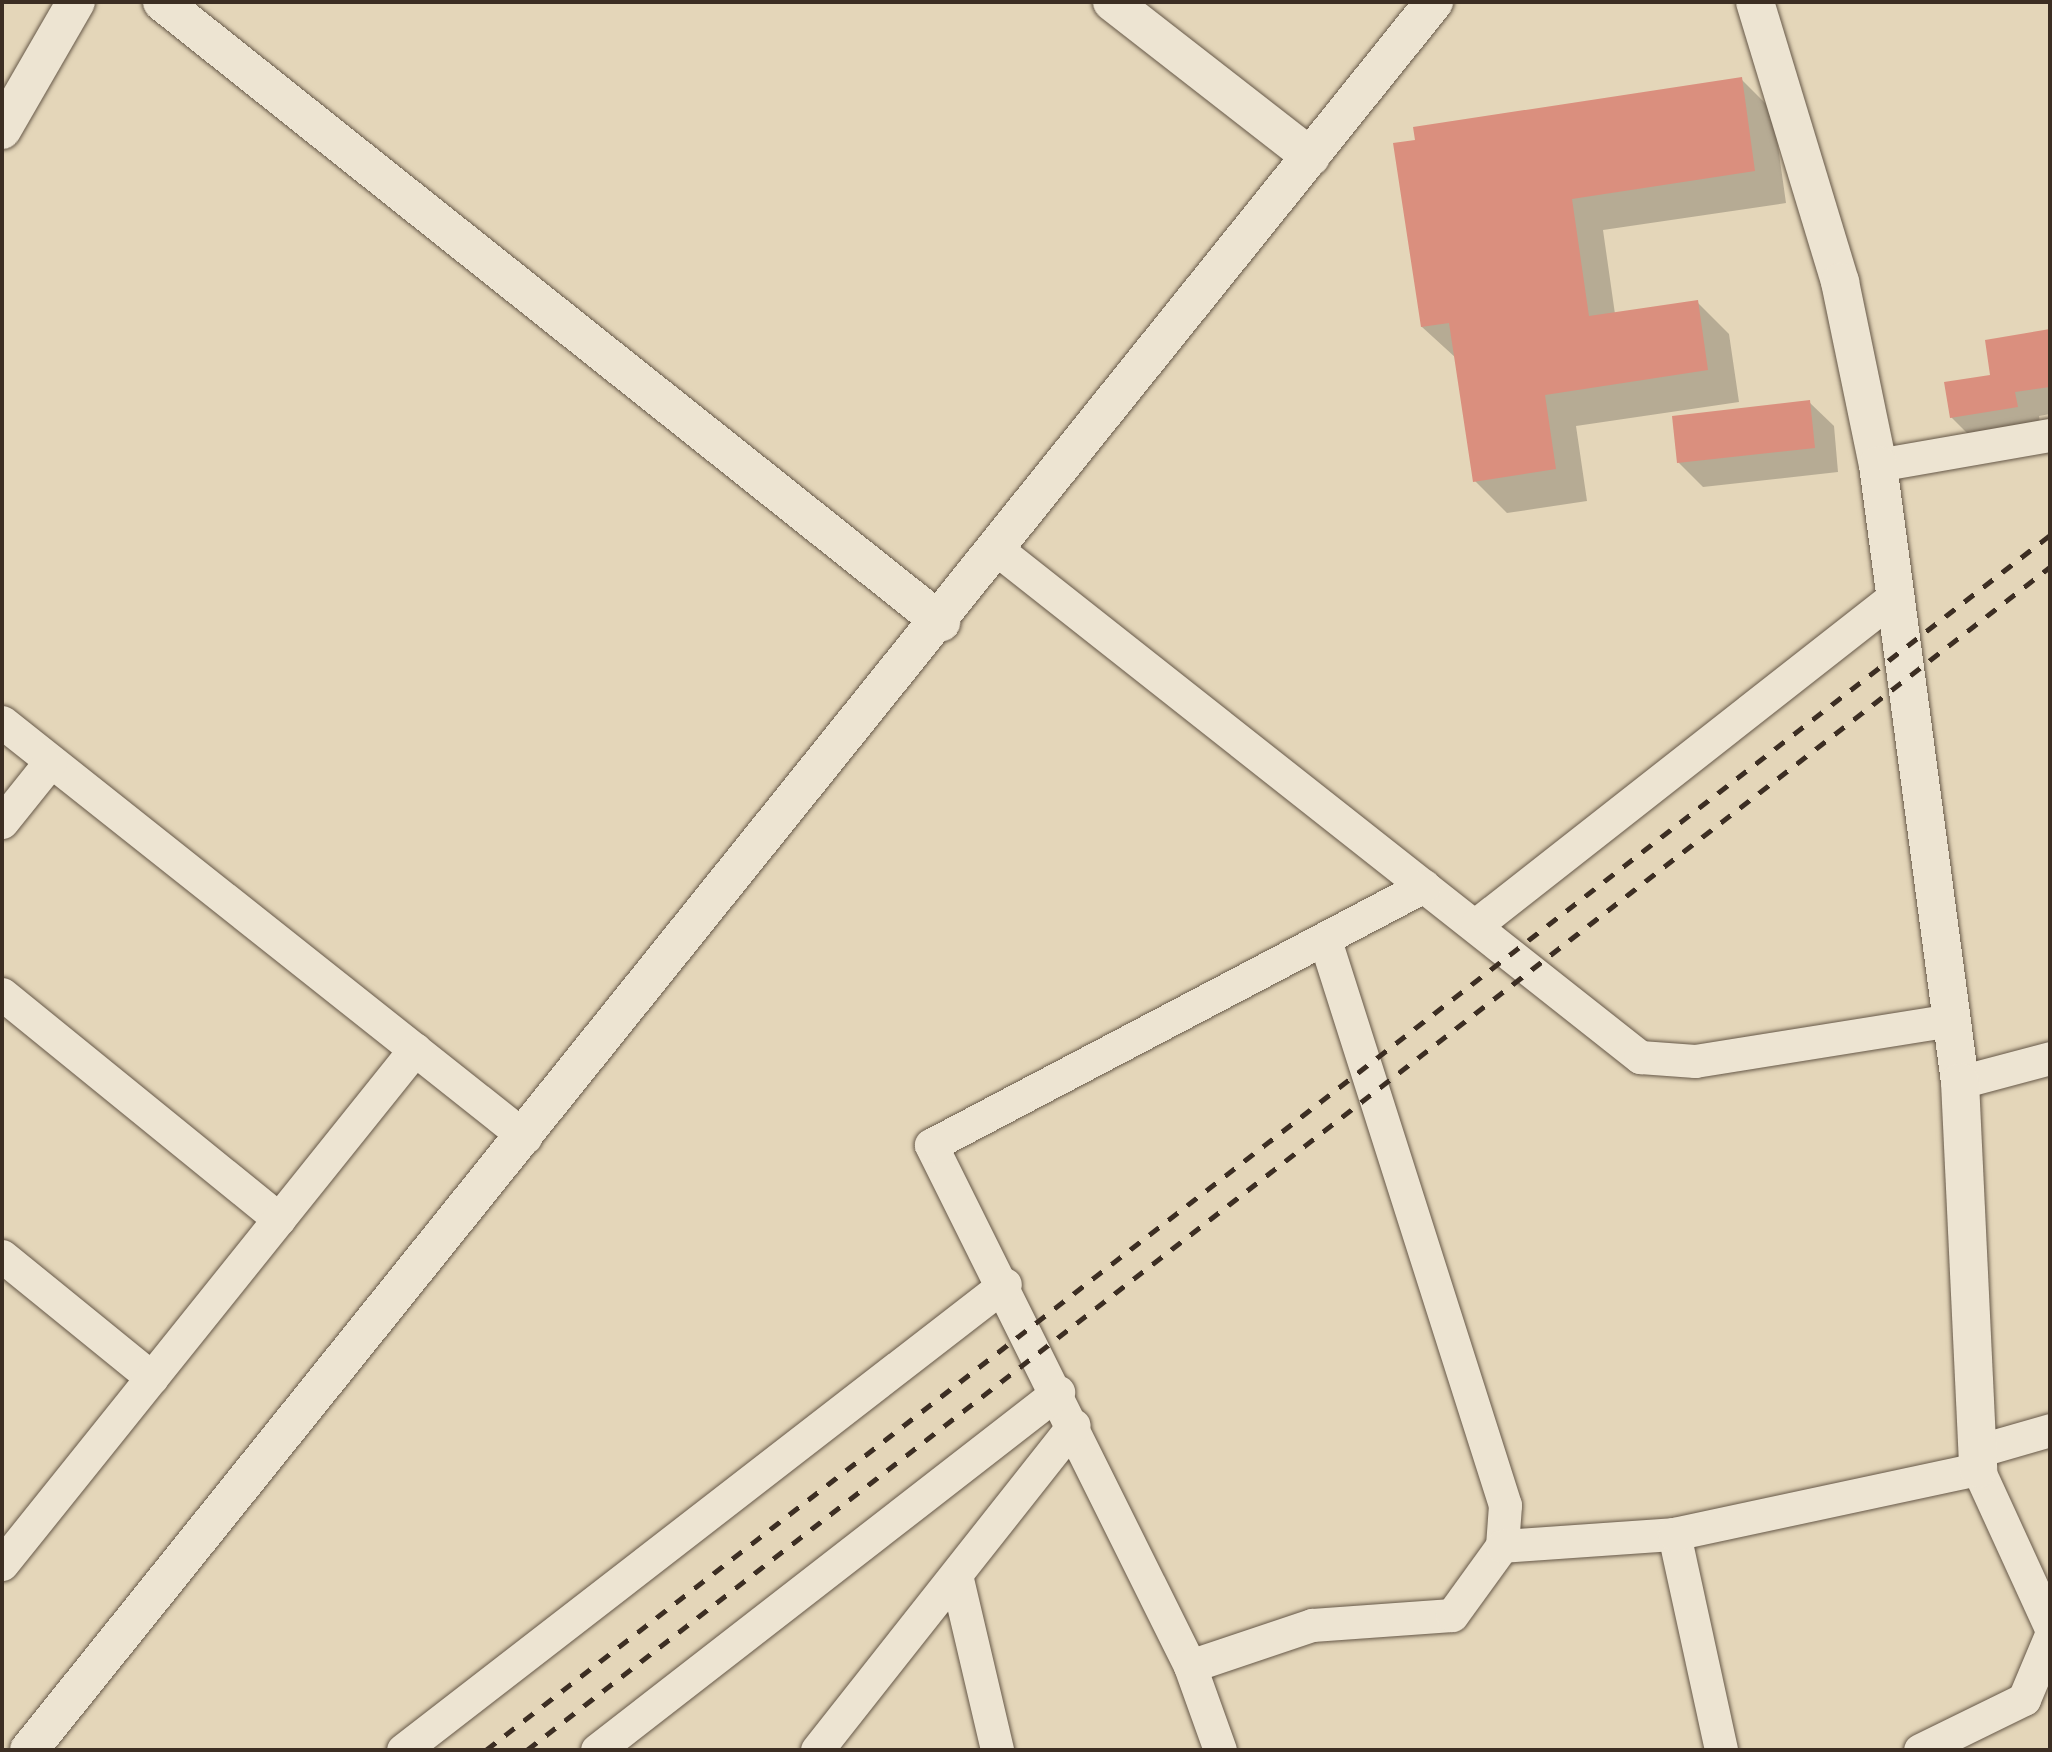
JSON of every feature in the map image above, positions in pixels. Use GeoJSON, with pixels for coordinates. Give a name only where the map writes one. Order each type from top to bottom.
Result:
{"type":"FeatureCollection","features":[{"type":"Feature","properties":{"kind":"street"},"geometry":{"type":"LineString","coordinates":[[2,130],[76,2]]}},
{"type":"Feature","properties":{"kind":"street"},"geometry":{"type":"LineString","coordinates":[[162,2],[941,622]]}},
{"type":"Feature","properties":{"kind":"street"},"geometry":{"type":"LineString","coordinates":[[1112,2],[1311,157]]}},
{"type":"Feature","properties":{"kind":"street"},"geometry":{"type":"LineString","coordinates":[[29,1750],[999,551],[1434,2]]}},
{"type":"Feature","properties":{"kind":"street"},"geometry":{"type":"LineString","coordinates":[[1755,2],[1840,282],[1878,465],[1960,1082],[1977,1460],[2050,1626]]}},
{"type":"Feature","properties":{"kind":"street"},"geometry":{"type":"LineString","coordinates":[[1878,465],[2050,435]]}},
{"type":"Feature","properties":{"kind":"street"},"geometry":{"type":"LineString","coordinates":[[999,551],[1424,886],[1477,924],[1640,1057],[1695,1061],[1950,1020]]}},
{"type":"Feature","properties":{"kind":"street"},"geometry":{"type":"LineString","coordinates":[[1477,924],[1895,596]]}},
{"type":"Feature","properties":{"kind":"street"},"geometry":{"type":"LineString","coordinates":[[2,722],[525,1137]]}},
{"type":"Feature","properties":{"kind":"street"},"geometry":{"type":"LineString","coordinates":[[2,822],[50,762]]}},
{"type":"Feature","properties":{"kind":"street"},"geometry":{"type":"LineString","coordinates":[[1220,1750],[1190,1666],[1005,1284],[931,1145],[1424,886]]}},
{"type":"Feature","properties":{"kind":"street"},"geometry":{"type":"LineString","coordinates":[[1190,1666],[1311,1625],[1452,1615],[1502,1546],[1505,1506],[1325,940]]}},
{"type":"Feature","properties":{"kind":"street"},"geometry":{"type":"LineString","coordinates":[[2,994],[279,1219]]}},
{"type":"Feature","properties":{"kind":"street"},"geometry":{"type":"LineString","coordinates":[[2,1564],[13,1526],[152,1378],[415,1049]]}},
{"type":"Feature","properties":{"kind":"street"},"geometry":{"type":"LineString","coordinates":[[1960,1082],[2050,1058]]}},
{"type":"Feature","properties":{"kind":"street"},"geometry":{"type":"LineString","coordinates":[[2,1256],[152,1378]]}},
{"type":"Feature","properties":{"kind":"street"},"geometry":{"type":"LineString","coordinates":[[403,1750],[1005,1284]]}},
{"type":"Feature","properties":{"kind":"street"},"geometry":{"type":"LineString","coordinates":[[597,1750],[1058,1392]]}},
{"type":"Feature","properties":{"kind":"street"},"geometry":{"type":"LineString","coordinates":[[817,1750],[957,1579],[1074,1425]]}},
{"type":"Feature","properties":{"kind":"street"},"geometry":{"type":"LineString","coordinates":[[1502,1546],[1674,1534],[1977,1460],[2050,1430]]}},
{"type":"Feature","properties":{"kind":"street"},"geometry":{"type":"LineString","coordinates":[[1674,1534],[1721,1750]]}},
{"type":"Feature","properties":{"kind":"street"},"geometry":{"type":"LineString","coordinates":[[957,1579],[997,1750]]}},
{"type":"Feature","properties":{"kind":"street"},"geometry":{"type":"LineString","coordinates":[[1920,1750],[2024,1699],[2050,1637]]}},
{"type":"Feature","properties":{"kind":"building"},"geometry":{"type":"Polygon","coordinates":[[[1742,77],[1755,171],[1572,199],[1589,316],[1698,300],[1708,370],[1545,395],[1556,469],[1473,482],[1449,323],[1421,327],[1393,143],[1415,140],[1413,127],[1742,77]]]}},
{"type":"Feature","properties":{"kind":"building"},"geometry":{"type":"Polygon","coordinates":[[[2050,329],[2050,387],[2015,392],[2018,407],[1950,418],[1944,382],[1990,375],[1985,340],[2050,329]]]}},
{"type":"Feature","properties":{"kind":"building"},"geometry":{"type":"Polygon","coordinates":[[[1810,400],[1815,448],[1677,463],[1672,416],[1810,400]]]}},
{"type":"Feature","properties":{"kind":"railway"},"geometry":{"type":"LineString","coordinates":[[486,1750],[2050,535]]}},
{"type":"Feature","properties":{"kind":"railway"},"geometry":{"type":"LineString","coordinates":[[527,1750],[2050,567]]}}]}
